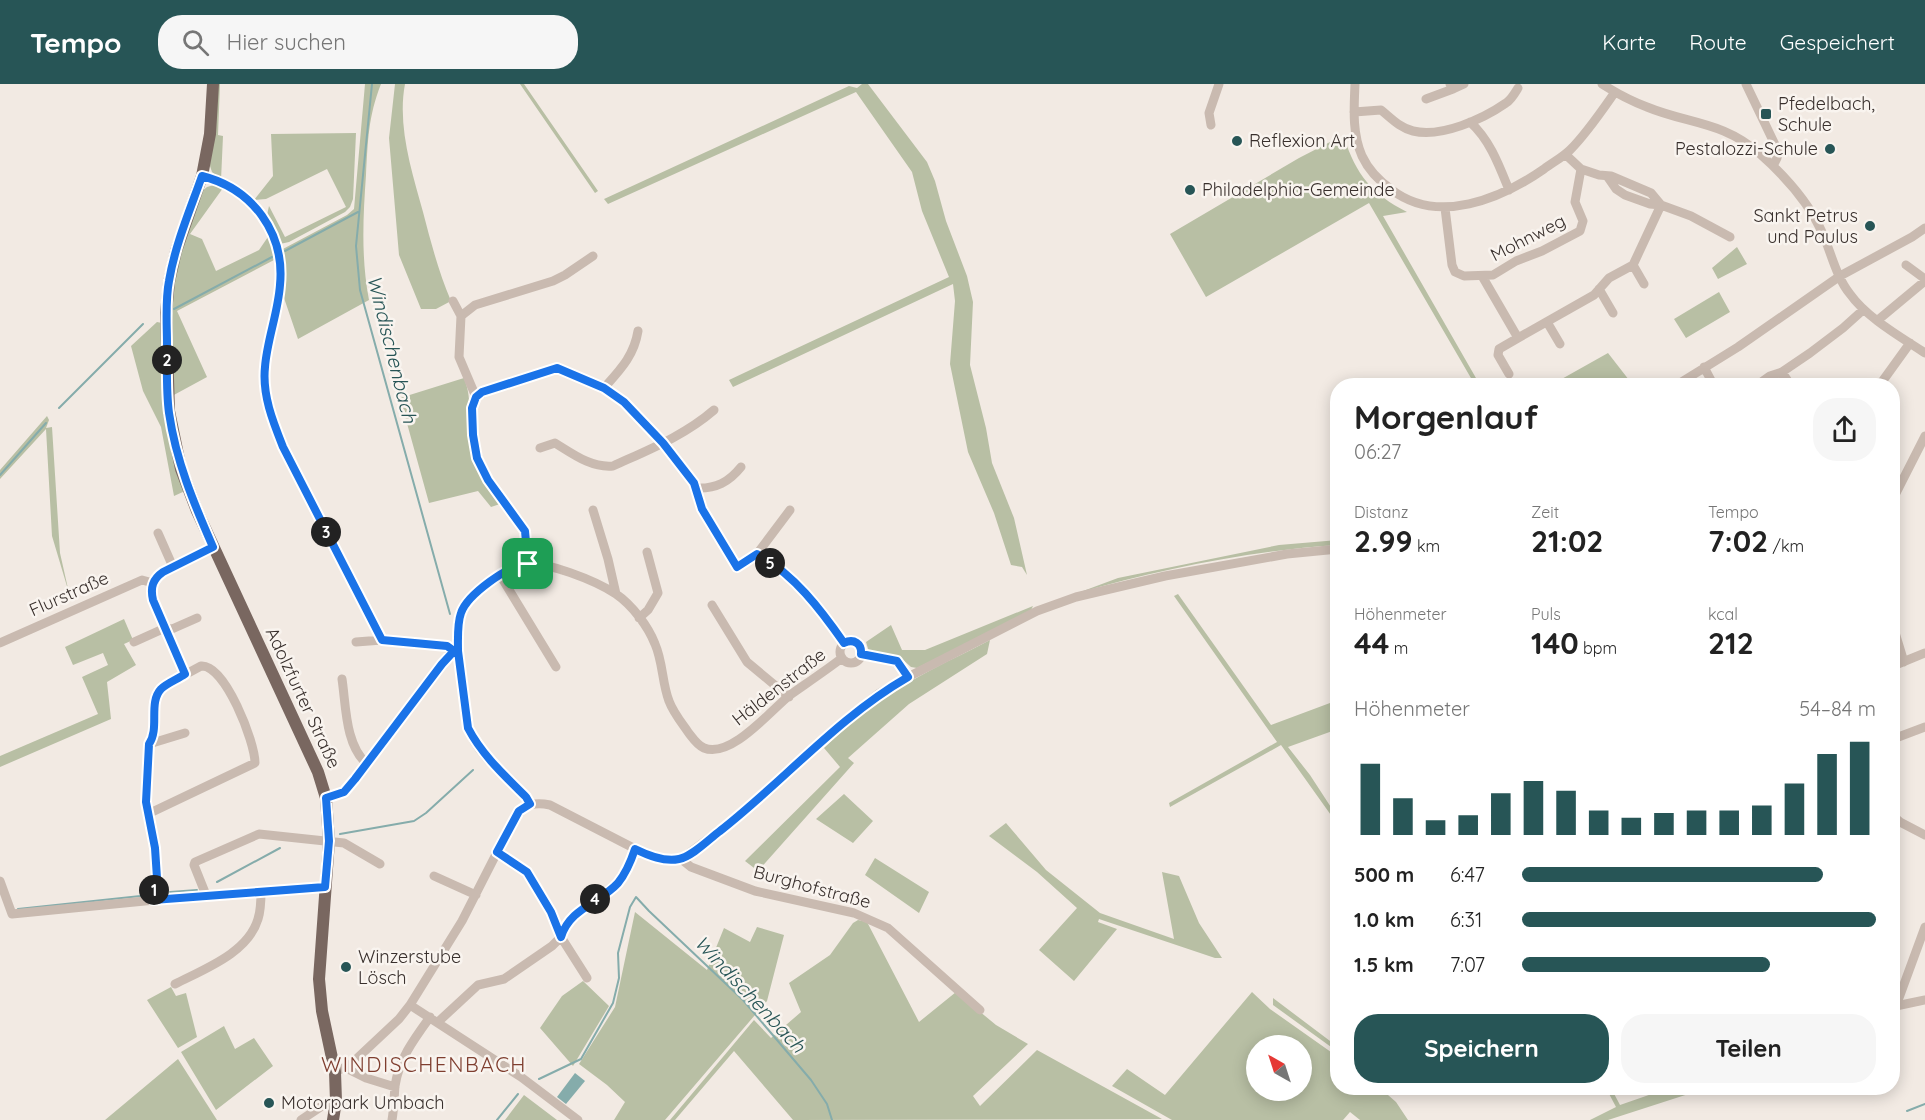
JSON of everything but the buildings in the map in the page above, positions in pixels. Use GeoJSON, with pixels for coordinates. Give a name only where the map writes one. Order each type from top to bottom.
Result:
{"type":"FeatureCollection","features":[{"type":"Feature","properties":{"kind":"main road","name":"Adolzfurter Straße"},"geometry":{"type":"LineString","coordinates":[[213,84],[210,134],[202,176],[176,251],[169,282],[167,304],[169,411],[174,441],[189,490],[213,547],[318,772],[326,798],[329,841],[319,979],[322,1011],[341,1070],[333,1120]]}},
{"type":"Feature","properties":{"kind":"street"},"geometry":{"type":"LineString","coordinates":[[1211,125],[1210,105],[1219,84]]}},
{"type":"Feature","properties":{"kind":"street"},"geometry":{"type":"LineString","coordinates":[[1355,84],[1354,128],[1362,155],[1370,169],[1381,182],[1401,197],[1417,204],[1445,208],[1468,204],[1509,190],[1532,177],[1565,154],[1598,117],[1615,92]]}},
{"type":"Feature","properties":{"kind":"street"},"geometry":{"type":"LineString","coordinates":[[1426,99],[1452,86],[1464,84]]}},
{"type":"Feature","properties":{"kind":"street"},"geometry":{"type":"LineString","coordinates":[[1602,84],[1648,108],[1721,129],[1758,152],[1807,204],[1822,232],[1848,293],[1863,310],[1925,353]]}},
{"type":"Feature","properties":{"kind":"street"},"geometry":{"type":"LineString","coordinates":[[1746,84],[1778,151],[1773,166]]}},
{"type":"Feature","properties":{"kind":"street"},"geometry":{"type":"LineString","coordinates":[[1354,112],[1382,110],[1403,128],[1414,132],[1447,130],[1470,122],[1509,102],[1518,88]]}},
{"type":"Feature","properties":{"kind":"street"},"geometry":{"type":"LineString","coordinates":[[1470,122],[1478,129],[1493,152],[1509,190]]}},
{"type":"Feature","properties":{"kind":"street"},"geometry":{"type":"LineString","coordinates":[[1565,154],[1581,169],[1652,193],[1661,205],[1691,216],[1730,237]]}},
{"type":"Feature","properties":{"kind":"street","name":"Mohnweg"},"geometry":{"type":"LineString","coordinates":[[1445,208],[1452,265],[1455,272],[1464,276],[1493,275],[1522,258],[1542,251],[1580,231],[1583,221],[1575,202],[1581,169]]}},
{"type":"Feature","properties":{"kind":"street"},"geometry":{"type":"LineString","coordinates":[[202,176],[240,194],[256,207],[274,235],[280,266],[280,285],[265,367],[265,390],[272,420],[298,477],[382,640]]}},
{"type":"Feature","properties":{"kind":"street"},"geometry":{"type":"LineString","coordinates":[[1509,374],[1498,355],[1499,350],[1594,295],[1609,278],[1633,265],[1661,205]]}},
{"type":"Feature","properties":{"kind":"street"},"geometry":{"type":"LineString","coordinates":[[1688,378],[1738,347],[1840,276],[1925,228]]}},
{"type":"Feature","properties":{"kind":"street"},"geometry":{"type":"LineString","coordinates":[[461,316],[475,304],[553,281],[593,256]]}},
{"type":"Feature","properties":{"kind":"street"},"geometry":{"type":"LineString","coordinates":[[1633,265],[1644,284]]}},
{"type":"Feature","properties":{"kind":"street"},"geometry":{"type":"LineString","coordinates":[[1878,320],[1925,280],[1906,266]]}},
{"type":"Feature","properties":{"kind":"street"},"geometry":{"type":"LineString","coordinates":[[1482,276],[1518,338]]}},
{"type":"Feature","properties":{"kind":"street"},"geometry":{"type":"LineString","coordinates":[[1599,289],[1613,313]]}},
{"type":"Feature","properties":{"kind":"street"},"geometry":{"type":"LineString","coordinates":[[453,301],[461,316],[459,357],[476,397]]}},
{"type":"Feature","properties":{"kind":"street"},"geometry":{"type":"LineString","coordinates":[[1767,378],[1782,372],[1843,328],[1863,310]]}},
{"type":"Feature","properties":{"kind":"street"},"geometry":{"type":"LineString","coordinates":[[1547,321],[1560,344]]}},
{"type":"Feature","properties":{"kind":"street"},"geometry":{"type":"LineString","coordinates":[[604,388],[628,360],[636,344],[638,331]]}},
{"type":"Feature","properties":{"kind":"street"},"geometry":{"type":"LineString","coordinates":[[1885,378],[1911,343]]}},
{"type":"Feature","properties":{"kind":"street"},"geometry":{"type":"LineString","coordinates":[[530,804],[489,759],[468,728],[456,651],[460,613],[466,603],[476,592],[500,575],[520,564],[528,564],[525,531],[488,480],[477,458],[472,408],[476,397],[492,388],[557,368],[604,388],[624,402],[663,443],[696,488],[702,509],[737,567],[757,554],[790,510]]}},
{"type":"Feature","properties":{"kind":"street"},"geometry":{"type":"LineString","coordinates":[[1704,368],[1709,378]]}},
{"type":"Feature","properties":{"kind":"street"},"geometry":{"type":"LineString","coordinates":[[1782,372],[1786,378]]}},
{"type":"Feature","properties":{"kind":"street"},"geometry":{"type":"LineString","coordinates":[[540,448],[555,443],[590,463],[604,467],[613,466],[663,443],[697,424],[714,410]]}},
{"type":"Feature","properties":{"kind":"street"},"geometry":{"type":"LineString","coordinates":[[1900,485],[1925,436]]}},
{"type":"Feature","properties":{"kind":"street"},"geometry":{"type":"LineString","coordinates":[[696,488],[706,489],[729,480],[741,467]]}},
{"type":"Feature","properties":{"kind":"street"},"geometry":{"type":"LineString","coordinates":[[593,510],[616,594]]}},
{"type":"Feature","properties":{"kind":"street"},"geometry":{"type":"LineString","coordinates":[[158,533],[173,567]]}},
{"type":"Feature","properties":{"kind":"street"},"geometry":{"type":"LineString","coordinates":[[185,674],[153,600],[153,583],[156,577],[213,547]]}},
{"type":"Feature","properties":{"kind":"street"},"geometry":{"type":"LineString","coordinates":[[341,1070],[399,1019],[410,1005],[446,949],[519,811],[530,804],[550,805],[635,849],[659,858],[681,859],[732,821],[878,694],[1037,611],[1076,597],[1165,576],[1287,554],[1330,550]]}},
{"type":"Feature","properties":{"kind":"street"},"geometry":{"type":"LineString","coordinates":[[639,618],[648,610],[658,593],[647,552]]}},
{"type":"Feature","properties":{"kind":"street"},"geometry":{"type":"LineString","coordinates":[[757,554],[795,582],[844,643]]}},
{"type":"Feature","properties":{"kind":"street","name":"Häldenstraße"},"geometry":{"type":"LineString","coordinates":[[528,564],[555,568],[616,594],[639,618],[649,631],[656,646],[668,700],[695,741],[704,748],[726,747],[739,740],[789,696],[842,658]]}},
{"type":"Feature","properties":{"kind":"street"},"geometry":{"type":"LineString","coordinates":[[500,575],[556,668]]}},
{"type":"Feature","properties":{"kind":"street","name":"Flurstraße"},"geometry":{"type":"LineString","coordinates":[[0,643],[142,580],[153,583]]}},
{"type":"Feature","properties":{"kind":"street"},"geometry":{"type":"LineString","coordinates":[[712,605],[747,662],[789,696]]}},
{"type":"Feature","properties":{"kind":"street"},"geometry":{"type":"LineString","coordinates":[[134,642],[165,628],[172,629],[197,618]]}},
{"type":"Feature","properties":{"kind":"street"},"geometry":{"type":"LineString","coordinates":[[356,642],[382,640],[447,646],[456,651]]}},
{"type":"Feature","properties":{"kind":"street"},"geometry":{"type":"LineString","coordinates":[[852,641],[861,648],[861,654],[853,662],[845,661],[840,651],[844,643],[852,641]]}},
{"type":"Feature","properties":{"kind":"street"},"geometry":{"type":"LineString","coordinates":[[1900,649],[1904,662]]}},
{"type":"Feature","properties":{"kind":"street"},"geometry":{"type":"LineString","coordinates":[[326,798],[344,792],[442,664],[456,651]]}},
{"type":"Feature","properties":{"kind":"street"},"geometry":{"type":"LineString","coordinates":[[1900,663],[1925,653]]}},
{"type":"Feature","properties":{"kind":"street"},"geometry":{"type":"LineString","coordinates":[[861,654],[897,661],[908,677]]}},
{"type":"Feature","properties":{"kind":"street"},"geometry":{"type":"LineString","coordinates":[[150,813],[255,763],[249,733],[227,687],[206,665],[185,674],[159,691],[156,698],[154,738],[149,744],[146,802],[150,813],[155,848],[157,878],[153,900]]}},
{"type":"Feature","properties":{"kind":"street"},"geometry":{"type":"LineString","coordinates":[[342,679],[352,737],[361,758],[367,764]]}},
{"type":"Feature","properties":{"kind":"street"},"geometry":{"type":"LineString","coordinates":[[1900,736],[1925,727]]}},
{"type":"Feature","properties":{"kind":"street"},"geometry":{"type":"LineString","coordinates":[[149,744],[185,733]]}},
{"type":"Feature","properties":{"kind":"street"},"geometry":{"type":"LineString","coordinates":[[1900,822],[1925,835]]}},
{"type":"Feature","properties":{"kind":"street"},"geometry":{"type":"LineString","coordinates":[[206,895],[194,865],[195,862],[255,834],[344,843],[380,864]]}},
{"type":"Feature","properties":{"kind":"street"},"geometry":{"type":"LineString","coordinates":[[392,1120],[395,1087],[406,1051],[434,1019],[478,985],[504,979],[552,946],[561,937],[564,927],[572,918],[617,884],[631,861],[635,849]]}},
{"type":"Feature","properties":{"kind":"street"},"geometry":{"type":"LineString","coordinates":[[497,852],[527,872],[551,912],[561,937],[587,978]]}},
{"type":"Feature","properties":{"kind":"street","name":"Burghofstraße"},"geometry":{"type":"LineString","coordinates":[[681,859],[691,867],[755,891],[829,906],[870,919],[888,928],[980,1010]]}},
{"type":"Feature","properties":{"kind":"street"},"geometry":{"type":"LineString","coordinates":[[434,876],[476,895]]}},
{"type":"Feature","properties":{"kind":"street"},"geometry":{"type":"LineString","coordinates":[[0,881],[12,914],[206,895],[325,887]]}},
{"type":"Feature","properties":{"kind":"street"},"geometry":{"type":"LineString","coordinates":[[175,984],[243,944],[252,933],[258,920],[261,891]]}},
{"type":"Feature","properties":{"kind":"street"},"geometry":{"type":"LineString","coordinates":[[1900,997],[1922,947],[1925,927]]}},
{"type":"Feature","properties":{"kind":"street"},"geometry":{"type":"LineString","coordinates":[[1900,1005],[1925,1000]]}},
{"type":"Feature","properties":{"kind":"street"},"geometry":{"type":"LineString","coordinates":[[410,1005],[521,1077],[578,1120]]}},
{"type":"Feature","properties":{"kind":"street"},"geometry":{"type":"LineString","coordinates":[[341,1070],[395,1087]]}},
{"type":"Feature","properties":{"kind":"street"},"geometry":{"type":"LineString","coordinates":[[301,1120],[328,1102],[336,1101]]}},
{"type":"Feature","properties":{"kind":"green space"},"geometry":{"type":"Polygon","coordinates":[[[215,84],[220,84],[218,135],[223,136],[221,180],[212,172],[209,163],[215,84]]]}},
{"type":"Feature","properties":{"kind":"green space"},"geometry":{"type":"Polygon","coordinates":[[[365,84],[381,84],[373,107],[369,129],[365,191],[364,253],[369,300],[298,339],[283,295],[281,250],[347,215],[354,209],[365,84]]]}},
{"type":"Feature","properties":{"kind":"green space"},"geometry":{"type":"Polygon","coordinates":[[[395,84],[405,84],[403,116],[407,149],[432,246],[451,301],[436,309],[421,309],[399,255],[389,138],[395,84]]]}},
{"type":"Feature","properties":{"kind":"green space"},"geometry":{"type":"Polygon","coordinates":[[[520,84],[524,84],[598,191],[595,193],[520,84]]]}},
{"type":"Feature","properties":{"kind":"green space"},"geometry":{"type":"Polygon","coordinates":[[[862,84],[868,84],[927,162],[967,276],[973,302],[970,365],[986,428],[992,463],[1014,518],[1027,575],[1022,567],[1011,565],[994,513],[968,452],[950,364],[955,301],[953,284],[733,387],[729,380],[949,277],[922,211],[912,172],[856,92],[608,204],[604,199],[849,86],[857,88],[862,84]]]}},
{"type":"Feature","properties":{"kind":"green space"},"geometry":{"type":"Polygon","coordinates":[[[356,133],[353,199],[350,207],[345,212],[289,242],[280,244],[267,215],[269,206],[285,237],[346,207],[327,169],[266,199],[254,200],[273,176],[271,134],[356,133]]]}},
{"type":"Feature","properties":{"kind":"green space"},"geometry":{"type":"Polygon","coordinates":[[[1344,137],[1354,162],[1367,182],[1384,198],[1407,212],[1383,216],[1476,378],[1471,378],[1369,203],[1206,297],[1170,234],[1332,141],[1344,137]]]}},
{"type":"Feature","properties":{"kind":"green space"},"geometry":{"type":"Polygon","coordinates":[[[214,185],[223,188],[190,234],[202,239],[216,271],[259,250],[270,234],[274,260],[177,311],[207,377],[172,396],[169,310],[173,277],[201,192],[214,185]]]}},
{"type":"Feature","properties":{"kind":"green space"},"geometry":{"type":"Polygon","coordinates":[[[1737,247],[1747,264],[1718,279],[1712,268],[1737,247]]]}},
{"type":"Feature","properties":{"kind":"green space"},"geometry":{"type":"Polygon","coordinates":[[[1719,292],[1730,312],[1686,338],[1674,319],[1719,292]]]}},
{"type":"Feature","properties":{"kind":"green space"},"geometry":{"type":"Polygon","coordinates":[[[157,322],[162,323],[185,491],[174,496],[161,427],[143,391],[131,346],[157,322]]]}},
{"type":"Feature","properties":{"kind":"green space"},"geometry":{"type":"Polygon","coordinates":[[[1608,353],[1627,378],[1563,378],[1608,353]]]}},
{"type":"Feature","properties":{"kind":"green space"},"geometry":{"type":"Polygon","coordinates":[[[464,378],[468,393],[469,435],[473,454],[484,480],[500,504],[491,507],[478,491],[429,503],[400,398],[464,378]]]}},
{"type":"Feature","properties":{"kind":"green space"},"geometry":{"type":"Polygon","coordinates":[[[47,416],[49,420],[46,428],[52,427],[60,553],[69,593],[52,536],[46,429],[0,479],[0,470],[47,416]]]}},
{"type":"Feature","properties":{"kind":"green space"},"geometry":{"type":"Polygon","coordinates":[[[1330,541],[1330,546],[1205,562],[1075,594],[1118,578],[1279,545],[1330,541]]]}},
{"type":"Feature","properties":{"kind":"green space"},"geometry":{"type":"Polygon","coordinates":[[[1178,594],[1271,725],[1330,703],[1330,732],[1288,747],[1330,806],[1330,814],[1281,745],[1170,807],[1169,803],[1277,742],[1174,596],[1178,594]]]}},
{"type":"Feature","properties":{"kind":"green space"},"geometry":{"type":"Polygon","coordinates":[[[1033,606],[1030,612],[917,668],[911,667],[900,657],[869,652],[866,642],[891,625],[902,650],[925,650],[1033,606]]]}},
{"type":"Feature","properties":{"kind":"green space"},"geometry":{"type":"Polygon","coordinates":[[[124,619],[133,640],[124,644],[136,665],[107,682],[111,719],[0,767],[0,756],[98,714],[82,677],[108,665],[103,653],[73,665],[65,647],[124,619]]]}},
{"type":"Feature","properties":{"kind":"green space"},"geometry":{"type":"Polygon","coordinates":[[[990,640],[987,654],[909,704],[848,758],[854,763],[758,871],[745,861],[840,767],[824,748],[843,730],[904,685],[990,640]]]}},
{"type":"Feature","properties":{"kind":"green space"},"geometry":{"type":"Polygon","coordinates":[[[844,794],[873,821],[853,843],[816,819],[844,794]]]}},
{"type":"Feature","properties":{"kind":"green space"},"geometry":{"type":"Polygon","coordinates":[[[1006,823],[1046,870],[1100,913],[1174,939],[1162,872],[1179,876],[1199,923],[1222,958],[1215,958],[1099,919],[1098,922],[1117,929],[1074,981],[1039,950],[1077,908],[1037,872],[989,836],[1006,823]]]}},
{"type":"Feature","properties":{"kind":"green space"},"geometry":{"type":"Polygon","coordinates":[[[875,858],[929,892],[919,913],[865,875],[875,858]]]}},
{"type":"Feature","properties":{"kind":"green space"},"geometry":{"type":"Polygon","coordinates":[[[635,912],[707,970],[724,928],[750,942],[757,927],[784,935],[767,1001],[665,1120],[614,1120],[625,1102],[579,1064],[615,1007],[635,912]]]}},
{"type":"Feature","properties":{"kind":"green space"},"geometry":{"type":"Polygon","coordinates":[[[858,920],[867,922],[919,1022],[956,992],[996,1025],[1028,1044],[973,1096],[980,1106],[1037,1050],[1162,1119],[793,1120],[734,1051],[675,1120],[670,1120],[754,1020],[771,1038],[801,1012],[789,983],[830,955],[853,923],[858,920]]]}},
{"type":"Feature","properties":{"kind":"green space"},"geometry":{"type":"Polygon","coordinates":[[[583,981],[609,1006],[573,1066],[540,1028],[562,996],[583,981]]]}},
{"type":"Feature","properties":{"kind":"green space"},"geometry":{"type":"Polygon","coordinates":[[[171,987],[176,996],[186,993],[197,1037],[178,1048],[147,1000],[171,987]]]}},
{"type":"Feature","properties":{"kind":"green space"},"geometry":{"type":"Polygon","coordinates":[[[1252,992],[1270,1009],[1307,1035],[1246,1035],[1246,1101],[1312,1101],[1312,1039],[1330,1051],[1330,1095],[1388,1095],[1396,1102],[1408,1120],[1360,1120],[1350,1112],[1343,1120],[1172,1120],[1112,1086],[1127,1069],[1165,1095],[1252,992]]]}},
{"type":"Feature","properties":{"kind":"green space"},"geometry":{"type":"Polygon","coordinates":[[[1273,998],[1330,1041],[1330,1046],[1273,1005],[1273,998]]]}},
{"type":"Feature","properties":{"kind":"green space"},"geometry":{"type":"Polygon","coordinates":[[[224,1026],[235,1049],[254,1038],[273,1066],[216,1110],[181,1052],[224,1026]]]}},
{"type":"Feature","properties":{"kind":"green space"},"geometry":{"type":"Polygon","coordinates":[[[178,1059],[217,1120],[105,1120],[178,1059]]]}},
{"type":"Feature","properties":{"kind":"green space"},"geometry":{"type":"Polygon","coordinates":[[[524,1095],[557,1120],[505,1120],[524,1095]]]}},
{"type":"Feature","properties":{"kind":"green space"},"geometry":{"type":"Polygon","coordinates":[[[1610,1095],[1615,1095],[1620,1105],[1649,1095],[1685,1095],[1608,1120],[1590,1120],[1616,1107],[1610,1095]]]}},
{"type":"Feature","properties":{"kind":"water"},"geometry":{"type":"Polygon","coordinates":[[[575,1073],[585,1081],[566,1104],[557,1097],[575,1073]]]}},
{"type":"Feature","properties":{"kind":"waterway","name":"Windischenbach"},"geometry":{"type":"LineString","coordinates":[[372,84],[356,246],[360,290],[450,614]]}},
{"type":"Feature","properties":{"kind":"waterway"},"geometry":{"type":"LineString","coordinates":[[285,251],[358,212]]}},
{"type":"Feature","properties":{"kind":"waterway"},"geometry":{"type":"LineString","coordinates":[[174,309],[272,257]]}},
{"type":"Feature","properties":{"kind":"waterway"},"geometry":{"type":"LineString","coordinates":[[59,408],[143,324]]}},
{"type":"Feature","properties":{"kind":"waterway"},"geometry":{"type":"LineString","coordinates":[[0,475],[46,423]]}},
{"type":"Feature","properties":{"kind":"waterway"},"geometry":{"type":"LineString","coordinates":[[340,834],[414,821],[473,770]]}},
{"type":"Feature","properties":{"kind":"waterway"},"geometry":{"type":"LineString","coordinates":[[217,882],[280,848]]}},
{"type":"Feature","properties":{"kind":"waterway"},"geometry":{"type":"LineString","coordinates":[[170,892],[197,890]]}},
{"type":"Feature","properties":{"kind":"waterway"},"geometry":{"type":"LineString","coordinates":[[18,909],[150,895]]}},
{"type":"Feature","properties":{"kind":"waterway","name":"Windischenbach"},"geometry":{"type":"LineString","coordinates":[[539,1079],[581,1059],[613,1003],[619,978],[618,953],[630,907],[636,897],[743,1000],[811,1080],[827,1104],[832,1120]]}},
{"type":"Feature","properties":{"kind":"waterway"},"geometry":{"type":"LineString","coordinates":[[497,1120],[518,1094]]}},
{"type":"Feature","properties":{"kind":"waterway"},"geometry":{"type":"LineString","coordinates":[[1907,1111],[1925,1104]]}},
{"type":"Feature","properties":{"kind":"place","name":"Pfedelbach, Schule"},"geometry":{"type":"Point","coordinates":[1766,114]}},
{"type":"Feature","properties":{"kind":"place","name":"Reflexion Art"},"geometry":{"type":"Point","coordinates":[1237,141]}},
{"type":"Feature","properties":{"kind":"place","name":"Pestalozzi-Schule"},"geometry":{"type":"Point","coordinates":[1830,149]}},
{"type":"Feature","properties":{"kind":"place","name":"Philadelphia-Gemeinde"},"geometry":{"type":"Point","coordinates":[1190,190]}},
{"type":"Feature","properties":{"kind":"place","name":"Sankt Petrus und Paulus"},"geometry":{"type":"Point","coordinates":[1870,226]}},
{"type":"Feature","properties":{"kind":"place","name":"Winzerstube Lösch"},"geometry":{"type":"Point","coordinates":[346,967]}},
{"type":"Feature","properties":{"kind":"place","name":"Motorpark Umbach"},"geometry":{"type":"Point","coordinates":[269,1103]}},
{"type":"Feature","properties":{"kind":"district","name":"WINDISCHENBACH"},"geometry":{"type":"Point","coordinates":[424,1065]}},
{"type":"Feature","properties":{"kind":"route"},"geometry":{"type":"LineString","coordinates":[[528,564],[520,564],[511,568],[476,592],[466,603],[460,613],[458,651],[454,651],[442,664],[344,792],[326,798],[329,841],[325,887],[153,900],[157,878],[150,813],[146,802],[149,744],[154,738],[156,698],[159,691],[185,674],[153,600],[152,587],[156,577],[163,572],[213,547],[197,511],[174,441],[169,411],[167,358],[166,313],[169,282],[176,251],[202,176],[227,185],[256,207],[274,235],[280,266],[280,285],[265,367],[265,390],[272,420],[283,447],[382,640],[447,646],[458,651],[468,728],[489,759],[530,804],[519,811],[497,852],[527,872],[551,912],[561,937],[564,927],[572,918],[586,905],[617,884],[631,861],[635,849],[651,857],[668,860],[681,859],[732,821],[878,694],[908,677],[897,661],[861,654],[861,648],[856,642],[844,643],[795,582],[765,559],[757,554],[737,567],[702,509],[694,483],[644,421],[624,402],[604,388],[557,368],[482,392],[476,397],[472,408],[477,458],[488,480],[525,531],[528,564]]}}]}
